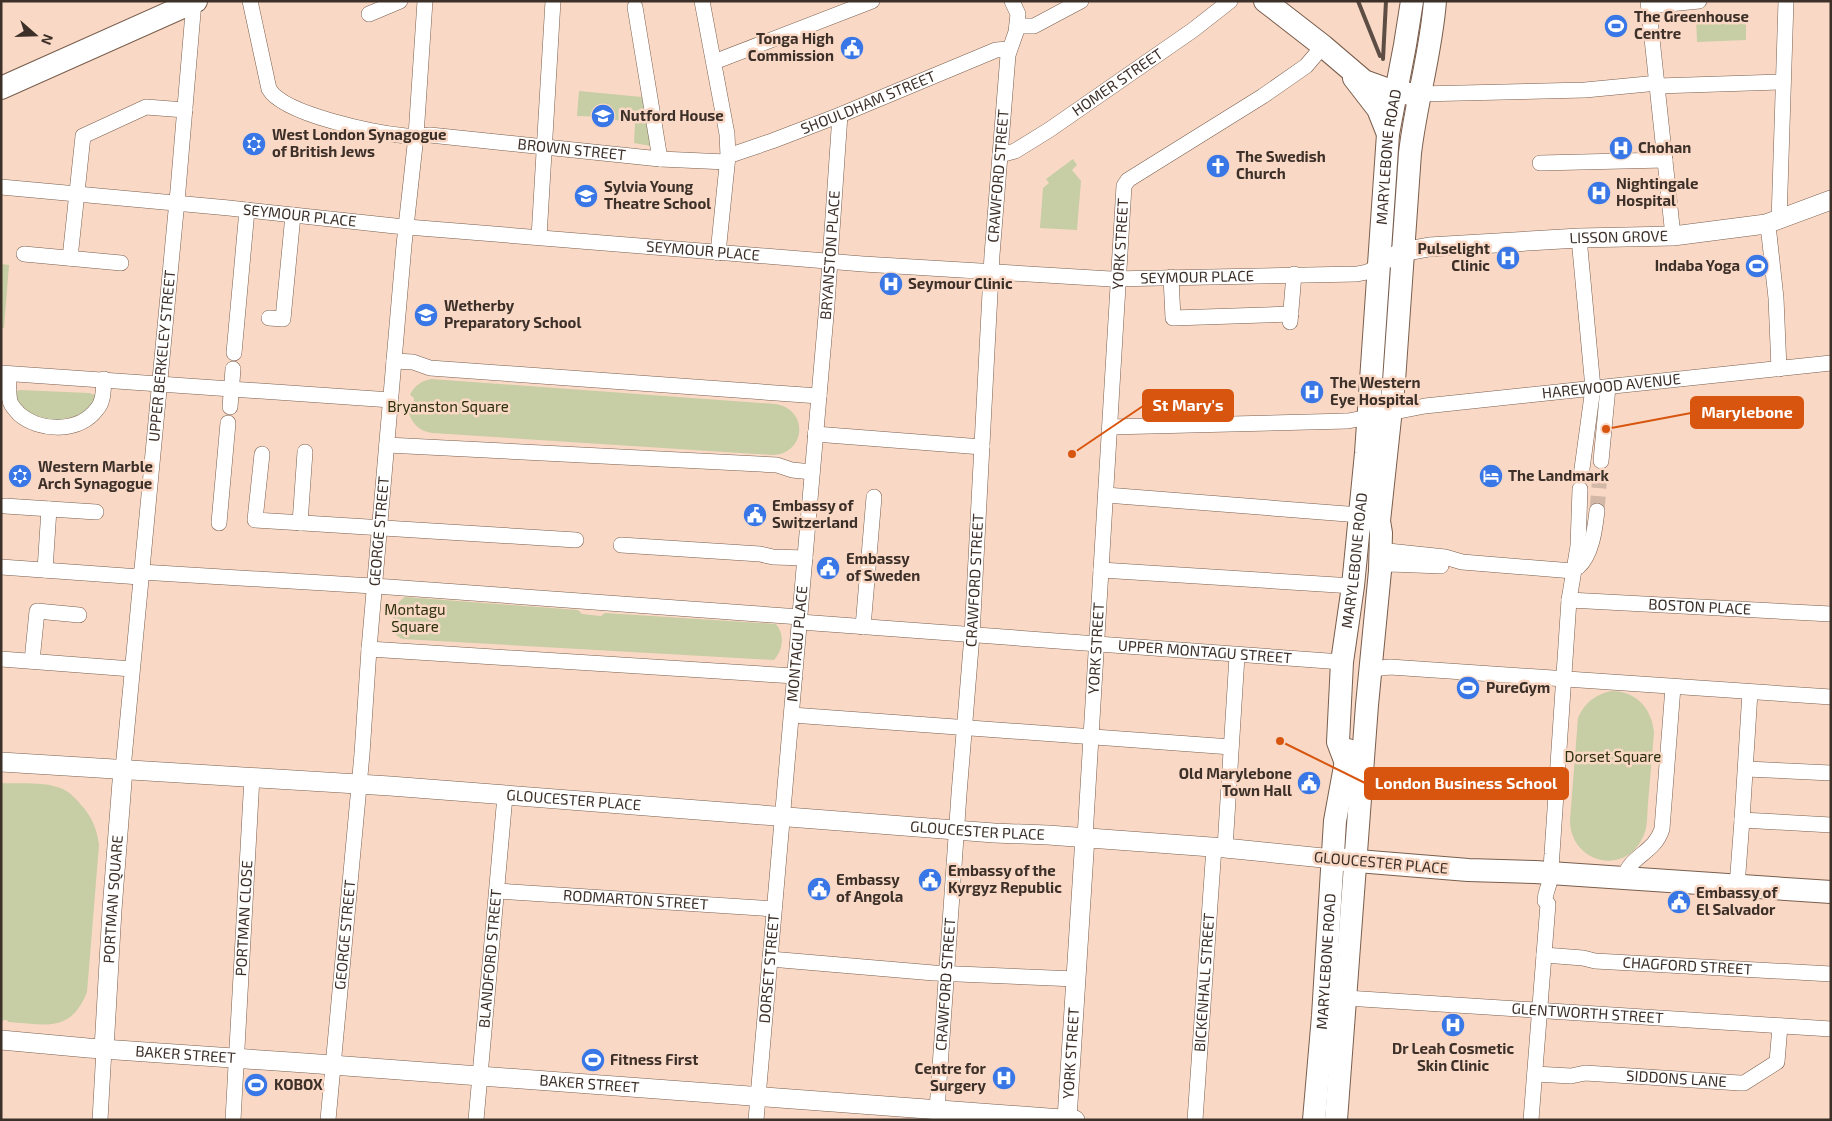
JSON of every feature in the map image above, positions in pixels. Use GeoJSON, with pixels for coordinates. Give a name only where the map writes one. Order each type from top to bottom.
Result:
{"type":"FeatureCollection","features":[{"type":"Feature","properties":{"kind":"highway"},"geometry":{"type":"LineString","coordinates":[[1,88],[202,1]]}},
{"type":"Feature","properties":{"kind":"highway"},"geometry":{"type":"LineString","coordinates":[[1265,1],[1296,24],[1364,81],[1373,86],[1396,92],[1419,94]]}},
{"type":"Feature","properties":{"kind":"highway"},"geometry":{"type":"LineString","coordinates":[[1288,1],[1296,24]]}},
{"type":"Feature","properties":{"kind":"highway","name":"MARYLEBONE ROAD"},"geometry":{"type":"LineString","coordinates":[[1336,1120],[1367,705],[1372,669],[1380,571],[1380,546],[1370,518],[1369,417],[1388,134],[1412,1]]}},
{"type":"Feature","properties":{"kind":"highway","name":"MARYLEBONE ROAD"},"geometry":{"type":"LineString","coordinates":[[1314,1120],[1336,814],[1346,763],[1338,742],[1342,662],[1353,586],[1370,518],[1391,413],[1410,153],[1419,94],[1430,45],[1435,1]]}},
{"type":"Feature","properties":{"kind":"highway"},"geometry":{"type":"LineString","coordinates":[[1343,63],[1378,109],[1388,134]]}},
{"type":"Feature","properties":{"kind":"highway"},"geometry":{"type":"LineString","coordinates":[[1342,662],[1351,660],[1357,648],[1370,518]]}},
{"type":"Feature","properties":{"kind":"highway"},"geometry":{"type":"LineString","coordinates":[[1346,763],[1352,713],[1357,693],[1372,669]]}},
{"type":"Feature","properties":{"kind":"highway","name":"GLOUCESTER PLACE"},"geometry":{"type":"LineString","coordinates":[[1333,859],[1468,870],[1550,873],[1831,892]]}},
{"type":"Feature","properties":{"kind":"main road","name":"LISSON GROVE"},"geometry":{"type":"LineString","coordinates":[[1402,252],[1429,247],[1579,238],[1673,236],[1772,222],[1831,200]]}},
{"type":"Feature","properties":{"kind":"main road","name":"SEYMOUR PLACE"},"geometry":{"type":"LineString","coordinates":[[1380,266],[1402,252]]}},
{"type":"Feature","properties":{"kind":"main road"},"geometry":{"type":"LineString","coordinates":[[1,762],[123,769]]}},
{"type":"Feature","properties":{"kind":"main road","name":"GLOUCESTER PLACE"},"geometry":{"type":"LineString","coordinates":[[123,769],[359,784],[956,830],[1219,847],[1333,859]]}},
{"type":"Feature","properties":{"kind":"main road","name":"PORTMAN SQUARE"},"geometry":{"type":"LineString","coordinates":[[104,1049],[111,919],[123,769]]}},
{"type":"Feature","properties":{"kind":"main road","name":"YORK STREET"},"geometry":{"type":"LineString","coordinates":[[1067,1119],[1085,838]]}},
{"type":"Feature","properties":{"kind":"main road"},"geometry":{"type":"LineString","coordinates":[[1,1040],[104,1049]]}},
{"type":"Feature","properties":{"kind":"main road","name":"BAKER STREET"},"geometry":{"type":"LineString","coordinates":[[104,1049],[759,1097],[936,1115],[1075,1120]]}},
{"type":"Feature","properties":{"kind":"street","name":"UPPER BERKELEY STREET"},"geometry":{"type":"LineString","coordinates":[[123,769],[185,110],[202,1]]}},
{"type":"Feature","properties":{"kind":"street","name":"BROWN STREET"},"geometry":{"type":"LineString","coordinates":[[250,1],[269,89],[273,95],[298,109],[351,126],[406,136],[430,135],[660,159],[727,159]]}},
{"type":"Feature","properties":{"kind":"street"},"geometry":{"type":"LineString","coordinates":[[369,14],[400,1]]}},
{"type":"Feature","properties":{"kind":"street","name":"GEORGE STREET"},"geometry":{"type":"LineString","coordinates":[[328,1120],[359,784],[394,360],[416,136],[425,1]]}},
{"type":"Feature","properties":{"kind":"street"},"geometry":{"type":"LineString","coordinates":[[539,237],[553,1]]}},
{"type":"Feature","properties":{"kind":"street"},"geometry":{"type":"LineString","coordinates":[[702,1],[727,134],[727,159],[718,253]]}},
{"type":"Feature","properties":{"kind":"street"},"geometry":{"type":"LineString","coordinates":[[714,62],[872,1]]}},
{"type":"Feature","properties":{"kind":"street"},"geometry":{"type":"LineString","coordinates":[[1012,1],[1018,14],[1017,26],[1034,26],[1082,1]]}},
{"type":"Feature","properties":{"kind":"street","name":"HOMER STREET"},"geometry":{"type":"LineString","coordinates":[[1000,155],[1015,151],[1049,130],[1188,34],[1230,1]]}},
{"type":"Feature","properties":{"kind":"street"},"geometry":{"type":"LineString","coordinates":[[1673,236],[1649,3],[1700,1]]}},
{"type":"Feature","properties":{"kind":"street"},"geometry":{"type":"LineString","coordinates":[[1779,369],[1776,298],[1769,234],[1772,222],[1783,82],[1786,1]]}},
{"type":"Feature","properties":{"kind":"street"},"geometry":{"type":"LineString","coordinates":[[635,7],[660,159]]}},
{"type":"Feature","properties":{"kind":"street","name":"CRAWFORD STREET"},"geometry":{"type":"LineString","coordinates":[[936,1115],[972,635],[1000,155],[1009,49],[1017,26]]}},
{"type":"Feature","properties":{"kind":"street","name":"YORK STREET"},"geometry":{"type":"LineString","coordinates":[[1085,838],[1124,186],[1128,180],[1263,96],[1306,66],[1323,46]]}},
{"type":"Feature","properties":{"kind":"street","name":"SHOULDHAM STREET"},"geometry":{"type":"LineString","coordinates":[[727,159],[840,115],[996,50],[1009,49]]}},
{"type":"Feature","properties":{"kind":"street"},"geometry":{"type":"LineString","coordinates":[[1419,94],[1585,90],[1658,84],[1783,82]]}},
{"type":"Feature","properties":{"kind":"street"},"geometry":{"type":"LineString","coordinates":[[70,258],[82,136],[146,107],[185,110]]}},
{"type":"Feature","properties":{"kind":"street","name":"BRYANSTON PLACE"},"geometry":{"type":"LineString","coordinates":[[819,396],[840,115]]}},
{"type":"Feature","properties":{"kind":"street"},"geometry":{"type":"LineString","coordinates":[[1540,163],[1665,160]]}},
{"type":"Feature","properties":{"kind":"street","name":"SEYMOUR PLACE"},"geometry":{"type":"LineString","coordinates":[[1,187],[407,226],[718,253],[992,272],[1119,279],[1363,274],[1380,266]]}},
{"type":"Feature","properties":{"kind":"street"},"geometry":{"type":"LineString","coordinates":[[234,353],[247,210]]}},
{"type":"Feature","properties":{"kind":"street"},"geometry":{"type":"LineString","coordinates":[[270,318],[283,319],[293,214]]}},
{"type":"Feature","properties":{"kind":"street"},"geometry":{"type":"LineString","coordinates":[[1579,238],[1600,387],[1601,460]]}},
{"type":"Feature","properties":{"kind":"street"},"geometry":{"type":"LineString","coordinates":[[24,254],[121,263]]}},
{"type":"Feature","properties":{"kind":"street"},"geometry":{"type":"LineString","coordinates":[[1171,277],[1173,318],[1291,318],[1294,274]]}},
{"type":"Feature","properties":{"kind":"street"},"geometry":{"type":"LineString","coordinates":[[387,445],[777,465],[792,470],[812,472],[819,396],[430,368],[413,362],[394,360]]}},
{"type":"Feature","properties":{"kind":"street","name":"HAREWOOD AVENUE"},"geometry":{"type":"LineString","coordinates":[[1110,427],[1341,422],[1425,406],[1831,363]]}},
{"type":"Feature","properties":{"kind":"street"},"geometry":{"type":"LineString","coordinates":[[230,407],[233,369]]}},
{"type":"Feature","properties":{"kind":"street"},"geometry":{"type":"LineString","coordinates":[[104,380],[102,400],[96,410],[78,423],[54,428],[32,422],[15,410],[10,401],[5,373],[391,400]]}},
{"type":"Feature","properties":{"kind":"street"},"geometry":{"type":"LineString","coordinates":[[1531,1120],[1548,904],[1545,901],[1545,891],[1549,884],[1550,873],[1569,600],[1578,546],[1581,482],[1600,387]]}},
{"type":"Feature","properties":{"kind":"street"},"geometry":{"type":"LineString","coordinates":[[219,522],[228,423]]}},
{"type":"Feature","properties":{"kind":"street"},"geometry":{"type":"LineString","coordinates":[[815,434],[982,447]]}},
{"type":"Feature","properties":{"kind":"street"},"geometry":{"type":"LineString","coordinates":[[300,522],[305,452]]}},
{"type":"Feature","properties":{"kind":"street"},"geometry":{"type":"LineString","coordinates":[[262,454],[255,520],[576,540]]}},
{"type":"Feature","properties":{"kind":"street","name":"MONTAGU PLACE"},"geometry":{"type":"LineString","coordinates":[[782,816],[812,472]]}},
{"type":"Feature","properties":{"kind":"street"},"geometry":{"type":"LineString","coordinates":[[1106,495],[1370,518]]}},
{"type":"Feature","properties":{"kind":"street"},"geometry":{"type":"LineString","coordinates":[[863,627],[874,497]]}},
{"type":"Feature","properties":{"kind":"street"},"geometry":{"type":"LineString","coordinates":[[4,506],[96,512]]}},
{"type":"Feature","properties":{"kind":"street"},"geometry":{"type":"LineString","coordinates":[[45,570],[49,509]]}},
{"type":"Feature","properties":{"kind":"street"},"geometry":{"type":"LineString","coordinates":[[1380,546],[1388,551],[1445,557],[1462,562],[1573,571],[1582,564],[1593,540],[1597,511]]}},
{"type":"Feature","properties":{"kind":"street"},"geometry":{"type":"LineString","coordinates":[[622,546],[805,558]]}},
{"type":"Feature","properties":{"kind":"street"},"geometry":{"type":"LineString","coordinates":[[1380,571],[1390,564],[1445,566],[1462,562]]}},
{"type":"Feature","properties":{"kind":"street"},"geometry":{"type":"LineString","coordinates":[[1,567],[375,587],[800,619]]}},
{"type":"Feature","properties":{"kind":"street"},"geometry":{"type":"LineString","coordinates":[[1102,570],[1353,586]]}},
{"type":"Feature","properties":{"kind":"street","name":"BOSTON PLACE"},"geometry":{"type":"LineString","coordinates":[[1569,600],[1831,614]]}},
{"type":"Feature","properties":{"kind":"street"},"geometry":{"type":"LineString","coordinates":[[32,661],[37,611],[79,615]]}},
{"type":"Feature","properties":{"kind":"street","name":"UPPER MONTAGU STREET"},"geometry":{"type":"LineString","coordinates":[[800,619],[863,627],[1237,656],[1342,662]]}},
{"type":"Feature","properties":{"kind":"street"},"geometry":{"type":"LineString","coordinates":[[369,649],[795,676]]}},
{"type":"Feature","properties":{"kind":"street","name":"BICKENHALL STREET"},"geometry":{"type":"LineString","coordinates":[[1195,1120],[1219,847],[1231,747],[1237,656]]}},
{"type":"Feature","properties":{"kind":"street"},"geometry":{"type":"LineString","coordinates":[[1,658],[132,669]]}},
{"type":"Feature","properties":{"kind":"street"},"geometry":{"type":"LineString","coordinates":[[1372,669],[1390,667],[1831,697]]}},
{"type":"Feature","properties":{"kind":"street"},"geometry":{"type":"LineString","coordinates":[[1624,878],[1634,860],[1656,843],[1662,829],[1673,687]]}},
{"type":"Feature","properties":{"kind":"street"},"geometry":{"type":"LineString","coordinates":[[1737,886],[1750,692]]}},
{"type":"Feature","properties":{"kind":"street"},"geometry":{"type":"LineString","coordinates":[[792,715],[1231,747]]}},
{"type":"Feature","properties":{"kind":"street"},"geometry":{"type":"LineString","coordinates":[[1746,769],[1831,773]]}},
{"type":"Feature","properties":{"kind":"street","name":"PORTMAN CLOSE"},"geometry":{"type":"LineString","coordinates":[[233,1120],[252,777]]}},
{"type":"Feature","properties":{"kind":"street","name":"BLANDFORD STREET"},"geometry":{"type":"LineString","coordinates":[[476,1120],[506,796]]}},
{"type":"Feature","properties":{"kind":"street","name":"DORSET STREET"},"geometry":{"type":"LineString","coordinates":[[756,1120],[782,816]]}},
{"type":"Feature","properties":{"kind":"street"},"geometry":{"type":"LineString","coordinates":[[1742,820],[1831,825]]}},
{"type":"Feature","properties":{"kind":"street","name":"RODMARTON STREET"},"geometry":{"type":"LineString","coordinates":[[497,891],[774,909]]}},
{"type":"Feature","properties":{"kind":"street","name":"CHAGFORD STREET"},"geometry":{"type":"LineString","coordinates":[[1544,955],[1583,958],[1595,961],[1831,974]]}},
{"type":"Feature","properties":{"kind":"street"},"geometry":{"type":"LineString","coordinates":[[770,959],[946,973],[1076,979]]}},
{"type":"Feature","properties":{"kind":"street","name":"GLENTWORTH STREET"},"geometry":{"type":"LineString","coordinates":[[1346,998],[1831,1029]]}},
{"type":"Feature","properties":{"kind":"street","name":"SIDDONS LANE"},"geometry":{"type":"LineString","coordinates":[[1535,1074],[1571,1076],[1585,1073],[1744,1083],[1776,1062],[1780,1026]]}},
{"type":"Feature","properties":{"kind":"street"},"geometry":{"type":"LineString","coordinates":[[100,1120],[104,1049]]}},
{"type":"Feature","properties":{"kind":"green space"},"geometry":{"type":"Polygon","coordinates":[[[1746,13],[1746,40],[1697,42],[1696,15],[1746,13]]]}},
{"type":"Feature","properties":{"kind":"green space"},"geometry":{"type":"Polygon","coordinates":[[[579,91],[642,97],[651,146],[634,143],[635,123],[610,119],[609,117],[577,116],[579,91]]]}},
{"type":"Feature","properties":{"kind":"green space"},"geometry":{"type":"Polygon","coordinates":[[[1073,159],[1077,165],[1072,170],[1081,181],[1077,230],[1040,228],[1043,188],[1049,183],[1046,179],[1073,159]]]}},
{"type":"Feature","properties":{"kind":"green space"},"geometry":{"type":"Polygon","coordinates":[[[1,264],[9,265],[4,328],[1,328],[1,264]]]}},
{"type":"Feature","properties":{"kind":"green space","name":"Bryanston Square"},"geometry":{"type":"Polygon","coordinates":[[[431,379],[776,404],[787,408],[794,414],[798,422],[799,431],[797,440],[792,447],[784,452],[773,455],[432,433],[416,426],[408,410],[413,408],[414,398],[410,395],[414,389],[424,381],[431,379]]]}},
{"type":"Feature","properties":{"kind":"green space"},"geometry":{"type":"Polygon","coordinates":[[[20,390],[89,393],[95,395],[95,402],[84,412],[71,418],[51,419],[32,414],[24,408],[14,392],[20,390]]]}},
{"type":"Feature","properties":{"kind":"green space","name":"Montagu Square"},"geometry":{"type":"Polygon","coordinates":[[[405,597],[578,610],[582,614],[601,616],[605,613],[776,624],[781,633],[782,642],[774,660],[402,639],[396,635],[393,620],[397,605],[405,597]]]}},
{"type":"Feature","properties":{"kind":"green space","name":"Dorset Square"},"geometry":{"type":"Polygon","coordinates":[[[1611,691],[1628,694],[1641,703],[1650,716],[1654,733],[1645,833],[1635,850],[1624,857],[1612,861],[1600,860],[1588,855],[1572,835],[1570,820],[1578,718],[1591,700],[1600,694],[1611,691]]]}},
{"type":"Feature","properties":{"kind":"green space"},"geometry":{"type":"Polygon","coordinates":[[[1,783],[40,784],[63,789],[74,797],[86,811],[92,820],[97,834],[99,845],[87,992],[73,1015],[55,1024],[8,1022],[7,1020],[1,1022],[1,783]]]}},
{"type":"Feature","properties":{"kind":"tunnel"},"geometry":{"type":"LineString","coordinates":[[1597,511],[1601,461]]}},
{"type":"Feature","properties":{"kind":"railway"},"geometry":{"type":"LineString","coordinates":[[1358,1],[1380,56]]}},
{"type":"Feature","properties":{"kind":"railway"},"geometry":{"type":"LineString","coordinates":[[1383,59],[1386,1]]}},
{"type":"Feature","properties":{"kind":"place","name":"The Greenhouse Centre"},"geometry":{"type":"Point","coordinates":[1616,26]}},
{"type":"Feature","properties":{"kind":"place","name":"Tonga High Commission"},"geometry":{"type":"Point","coordinates":[852,48]}},
{"type":"Feature","properties":{"kind":"place","name":"Nutford House"},"geometry":{"type":"Point","coordinates":[603,116]}},
{"type":"Feature","properties":{"kind":"place","name":"West London Synagogue of British Jews"},"geometry":{"type":"Point","coordinates":[254,144]}},
{"type":"Feature","properties":{"kind":"place","name":"Chohan"},"geometry":{"type":"Point","coordinates":[1621,148]}},
{"type":"Feature","properties":{"kind":"place","name":"The Swedish Church"},"geometry":{"type":"Point","coordinates":[1218,166]}},
{"type":"Feature","properties":{"kind":"place","name":"Nightingale Hospital"},"geometry":{"type":"Point","coordinates":[1599,193]}},
{"type":"Feature","properties":{"kind":"place","name":"Sylvia Young Theatre School"},"geometry":{"type":"Point","coordinates":[586,196]}},
{"type":"Feature","properties":{"kind":"place","name":"Pulselight Clinic"},"geometry":{"type":"Point","coordinates":[1508,258]}},
{"type":"Feature","properties":{"kind":"place","name":"Indaba Yoga"},"geometry":{"type":"Point","coordinates":[1757,266]}},
{"type":"Feature","properties":{"kind":"place","name":"Seymour Clinic"},"geometry":{"type":"Point","coordinates":[891,284]}},
{"type":"Feature","properties":{"kind":"place","name":"Wetherby Preparatory School"},"geometry":{"type":"Point","coordinates":[426,315]}},
{"type":"Feature","properties":{"kind":"place","name":"The Western Eye Hospital"},"geometry":{"type":"Point","coordinates":[1312,392]}},
{"type":"Feature","properties":{"kind":"place","name":"Marylebone"},"geometry":{"type":"Point","coordinates":[1606,429]}},
{"type":"Feature","properties":{"kind":"place","name":"St Mary's"},"geometry":{"type":"Point","coordinates":[1072,454]}},
{"type":"Feature","properties":{"kind":"place","name":"Western Marble Arch Synagogue"},"geometry":{"type":"Point","coordinates":[20,476]}},
{"type":"Feature","properties":{"kind":"place","name":"The Landmark"},"geometry":{"type":"Point","coordinates":[1491,476]}},
{"type":"Feature","properties":{"kind":"place","name":"Embassy of Switzerland"},"geometry":{"type":"Point","coordinates":[755,515]}},
{"type":"Feature","properties":{"kind":"place","name":"Embassy of Sweden"},"geometry":{"type":"Point","coordinates":[828,568]}},
{"type":"Feature","properties":{"kind":"place","name":"PureGym"},"geometry":{"type":"Point","coordinates":[1468,688]}},
{"type":"Feature","properties":{"kind":"place","name":"London Business School"},"geometry":{"type":"Point","coordinates":[1280,741]}},
{"type":"Feature","properties":{"kind":"place","name":"Old Marylebone Town Hall"},"geometry":{"type":"Point","coordinates":[1309,783]}},
{"type":"Feature","properties":{"kind":"place","name":"Embassy of the Kyrgyz Republic"},"geometry":{"type":"Point","coordinates":[930,880]}},
{"type":"Feature","properties":{"kind":"place","name":"Embassy of Angola"},"geometry":{"type":"Point","coordinates":[819,889]}},
{"type":"Feature","properties":{"kind":"place","name":"Embassy of El Salvador"},"geometry":{"type":"Point","coordinates":[1679,902]}},
{"type":"Feature","properties":{"kind":"place","name":"Dr Leah Cosmetic Skin Clinic"},"geometry":{"type":"Point","coordinates":[1453,1025]}},
{"type":"Feature","properties":{"kind":"place","name":"Fitness First"},"geometry":{"type":"Point","coordinates":[593,1060]}},
{"type":"Feature","properties":{"kind":"place","name":"Centre for Surgery"},"geometry":{"type":"Point","coordinates":[1004,1078]}},
{"type":"Feature","properties":{"kind":"place","name":"KOBOX"},"geometry":{"type":"Point","coordinates":[256,1085]}}]}
